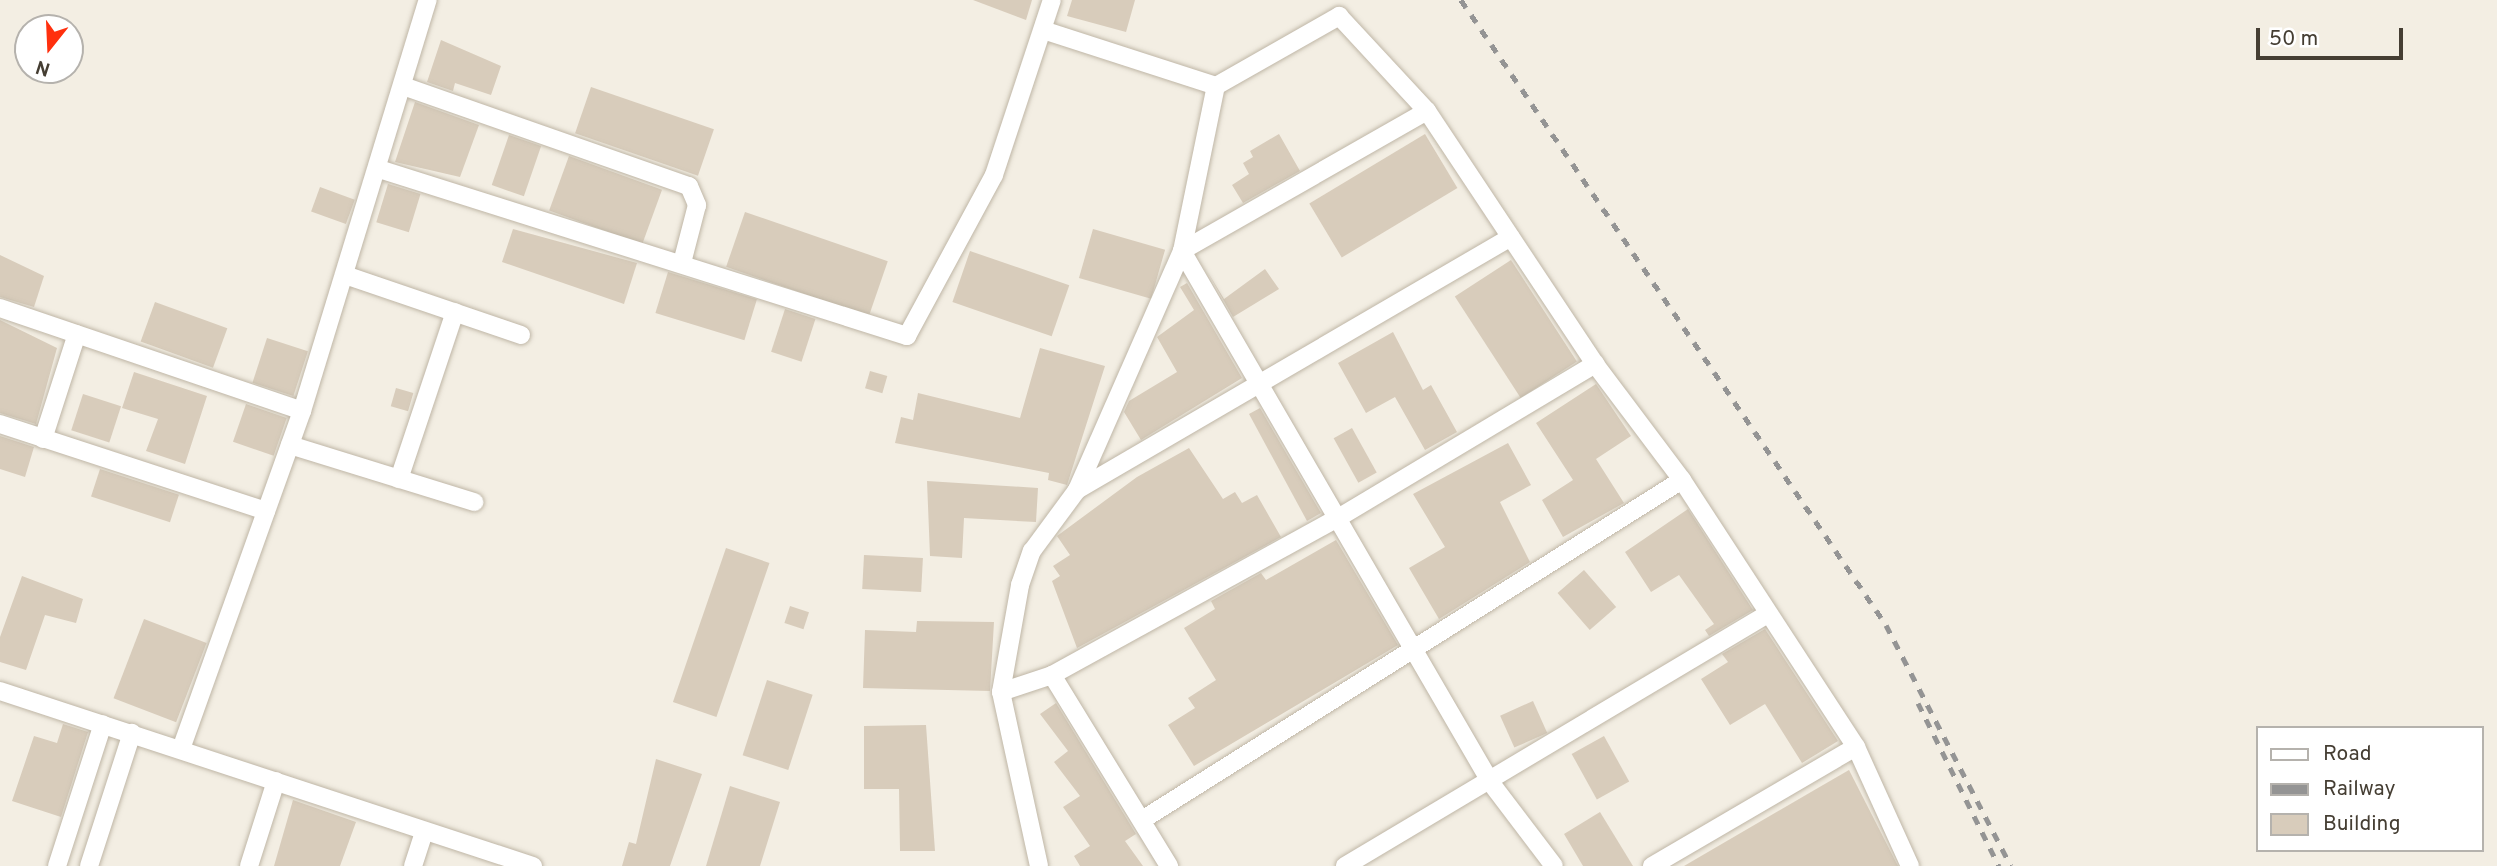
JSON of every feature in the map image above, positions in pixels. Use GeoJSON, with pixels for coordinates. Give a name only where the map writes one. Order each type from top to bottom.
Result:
{"type":"FeatureCollection","features":[{"type":"Feature","properties":{"kind":"street"},"geometry":{"type":"LineString","coordinates":[[181,749],[302,411],[379,169],[428,0]]}},
{"type":"Feature","properties":{"kind":"street"},"geometry":{"type":"LineString","coordinates":[[379,169],[682,262],[907,337],[994,176],[1052,0]]}},
{"type":"Feature","properties":{"kind":"street"},"geometry":{"type":"LineString","coordinates":[[1043,30],[1216,86],[1339,16],[1427,111],[1595,364],[1682,480],[1856,747],[1910,866]]}},
{"type":"Feature","properties":{"kind":"street"},"geometry":{"type":"LineString","coordinates":[[403,86],[689,186],[697,205],[682,262]]}},
{"type":"Feature","properties":{"kind":"street"},"geometry":{"type":"LineString","coordinates":[[1039,866],[1001,692],[1032,551],[1077,490],[1182,251],[1216,86]]}},
{"type":"Feature","properties":{"kind":"street"},"geometry":{"type":"LineString","coordinates":[[1182,251],[1427,111]]}},
{"type":"Feature","properties":{"kind":"street"},"geometry":{"type":"LineString","coordinates":[[1077,490],[1511,237]]}},
{"type":"Feature","properties":{"kind":"street"},"geometry":{"type":"LineString","coordinates":[[1182,251],[1491,783],[1554,866]]}},
{"type":"Feature","properties":{"kind":"street"},"geometry":{"type":"LineString","coordinates":[[345,275],[521,335]]}},
{"type":"Feature","properties":{"kind":"street"},"geometry":{"type":"LineString","coordinates":[[0,308],[302,411]]}},
{"type":"Feature","properties":{"kind":"street"},"geometry":{"type":"LineString","coordinates":[[399,479],[455,312]]}},
{"type":"Feature","properties":{"kind":"street"},"geometry":{"type":"LineString","coordinates":[[43,439],[77,334]]}},
{"type":"Feature","properties":{"kind":"street"},"geometry":{"type":"LineString","coordinates":[[1001,692],[1052,675],[1338,518],[1595,364]]}},
{"type":"Feature","properties":{"kind":"street"},"geometry":{"type":"LineString","coordinates":[[0,424],[266,511]]}},
{"type":"Feature","properties":{"kind":"street"},"geometry":{"type":"LineString","coordinates":[[290,445],[474,502]]}},
{"type":"Feature","properties":{"kind":"street"},"geometry":{"type":"LineString","coordinates":[[1142,820],[1415,652],[1682,480]]}},
{"type":"Feature","properties":{"kind":"street"},"geometry":{"type":"LineString","coordinates":[[1345,866],[1491,783],[1768,614]]}},
{"type":"Feature","properties":{"kind":"street"},"geometry":{"type":"LineString","coordinates":[[1052,675],[1169,866]]}},
{"type":"Feature","properties":{"kind":"street"},"geometry":{"type":"LineString","coordinates":[[0,691],[533,866]]}},
{"type":"Feature","properties":{"kind":"street"},"geometry":{"type":"LineString","coordinates":[[57,866],[103,724]]}},
{"type":"Feature","properties":{"kind":"street"},"geometry":{"type":"LineString","coordinates":[[89,866],[132,733]]}},
{"type":"Feature","properties":{"kind":"street"},"geometry":{"type":"LineString","coordinates":[[1652,866],[1856,747]]}},
{"type":"Feature","properties":{"kind":"street"},"geometry":{"type":"LineString","coordinates":[[249,866],[276,780]]}},
{"type":"Feature","properties":{"kind":"street"},"geometry":{"type":"LineString","coordinates":[[413,866],[424,832]]}},
{"type":"Feature","properties":{"kind":"building"},"geometry":{"type":"Polygon","coordinates":[[[973,0],[1032,0],[1026,20],[973,0]]]}},
{"type":"Feature","properties":{"kind":"building"},"geometry":{"type":"Polygon","coordinates":[[[1072,0],[1135,0],[1126,32],[1067,16],[1072,0]]]}},
{"type":"Feature","properties":{"kind":"building"},"geometry":{"type":"Polygon","coordinates":[[[441,40],[501,66],[491,95],[455,83],[453,91],[427,82],[441,40]]]}},
{"type":"Feature","properties":{"kind":"building"},"geometry":{"type":"Polygon","coordinates":[[[591,87],[714,129],[698,176],[575,133],[591,87]]]}},
{"type":"Feature","properties":{"kind":"building"},"geometry":{"type":"Polygon","coordinates":[[[415,102],[479,125],[460,177],[395,162],[415,102]]]}},
{"type":"Feature","properties":{"kind":"building"},"geometry":{"type":"Polygon","coordinates":[[[1279,134],[1300,171],[1243,203],[1232,185],[1249,174],[1243,163],[1253,157],[1250,151],[1279,134]]]}},
{"type":"Feature","properties":{"kind":"building"},"geometry":{"type":"Polygon","coordinates":[[[1425,134],[1457,188],[1342,258],[1309,204],[1425,134]]]}},
{"type":"Feature","properties":{"kind":"building"},"geometry":{"type":"Polygon","coordinates":[[[509,135],[541,146],[524,196],[492,185],[509,135]]]}},
{"type":"Feature","properties":{"kind":"building"},"geometry":{"type":"Polygon","coordinates":[[[569,156],[662,190],[642,244],[549,211],[569,156]]]}},
{"type":"Feature","properties":{"kind":"building"},"geometry":{"type":"Polygon","coordinates":[[[388,184],[421,194],[409,232],[376,222],[388,184]]]}},
{"type":"Feature","properties":{"kind":"building"},"geometry":{"type":"Polygon","coordinates":[[[320,187],[355,200],[346,224],[311,211],[320,187]]]}},
{"type":"Feature","properties":{"kind":"building"},"geometry":{"type":"Polygon","coordinates":[[[745,212],[888,261],[869,316],[726,267],[745,212]]]}},
{"type":"Feature","properties":{"kind":"building"},"geometry":{"type":"Polygon","coordinates":[[[513,229],[637,263],[624,304],[502,262],[513,229]]]}},
{"type":"Feature","properties":{"kind":"building"},"geometry":{"type":"Polygon","coordinates":[[[1093,229],[1165,250],[1151,299],[1079,278],[1093,229]]]}},
{"type":"Feature","properties":{"kind":"building"},"geometry":{"type":"Polygon","coordinates":[[[970,251],[1069,285],[1052,336],[952,302],[970,251]]]}},
{"type":"Feature","properties":{"kind":"building"},"geometry":{"type":"Polygon","coordinates":[[[0,255],[44,276],[34,307],[0,297],[0,255]]]}},
{"type":"Feature","properties":{"kind":"building"},"geometry":{"type":"Polygon","coordinates":[[[1511,260],[1577,361],[1521,398],[1455,296],[1511,260]]]}},
{"type":"Feature","properties":{"kind":"building"},"geometry":{"type":"Polygon","coordinates":[[[1265,269],[1279,289],[1233,317],[1207,271],[1224,299],[1265,269]]]}},
{"type":"Feature","properties":{"kind":"building"},"geometry":{"type":"Polygon","coordinates":[[[668,272],[757,299],[744,340],[655,313],[668,272]]]}},
{"type":"Feature","properties":{"kind":"building"},"geometry":{"type":"Polygon","coordinates":[[[1187,283],[1242,378],[1141,440],[1124,412],[1129,401],[1177,372],[1157,337],[1194,310],[1180,287],[1187,283]]]}},
{"type":"Feature","properties":{"kind":"building"},"geometry":{"type":"Polygon","coordinates":[[[155,302],[227,328],[213,368],[141,341],[155,302]]]}},
{"type":"Feature","properties":{"kind":"building"},"geometry":{"type":"Polygon","coordinates":[[[785,309],[815,319],[802,362],[771,352],[785,309]]]}},
{"type":"Feature","properties":{"kind":"building"},"geometry":{"type":"Polygon","coordinates":[[[0,320],[57,348],[36,424],[0,413],[0,320]]]}},
{"type":"Feature","properties":{"kind":"building"},"geometry":{"type":"Polygon","coordinates":[[[1393,332],[1423,390],[1431,385],[1457,432],[1425,450],[1395,397],[1366,413],[1338,363],[1393,332]]]}},
{"type":"Feature","properties":{"kind":"building"},"geometry":{"type":"Polygon","coordinates":[[[267,338],[308,351],[293,396],[252,383],[267,338]]]}},
{"type":"Feature","properties":{"kind":"building"},"geometry":{"type":"Polygon","coordinates":[[[1040,348],[1105,366],[1067,485],[1048,480],[1049,473],[895,443],[901,417],[913,420],[918,393],[1020,418],[1040,348]]]}},
{"type":"Feature","properties":{"kind":"building"},"geometry":{"type":"Polygon","coordinates":[[[870,371],[887,376],[882,393],[865,388],[870,371]]]}},
{"type":"Feature","properties":{"kind":"building"},"geometry":{"type":"Polygon","coordinates":[[[134,372],[207,396],[185,464],[146,451],[158,419],[122,408],[134,372]]]}},
{"type":"Feature","properties":{"kind":"building"},"geometry":{"type":"Polygon","coordinates":[[[1596,384],[1631,436],[1596,459],[1624,503],[1563,537],[1542,500],[1573,480],[1536,423],[1596,384]]]}},
{"type":"Feature","properties":{"kind":"building"},"geometry":{"type":"Polygon","coordinates":[[[396,388],[413,393],[408,411],[391,406],[396,388]]]}},
{"type":"Feature","properties":{"kind":"building"},"geometry":{"type":"Polygon","coordinates":[[[83,394],[121,406],[109,443],[71,430],[83,394]]]}},
{"type":"Feature","properties":{"kind":"building"},"geometry":{"type":"Polygon","coordinates":[[[246,404],[287,418],[274,456],[233,442],[246,404]]]}},
{"type":"Feature","properties":{"kind":"building"},"geometry":{"type":"Polygon","coordinates":[[[1260,408],[1321,513],[1307,521],[1249,414],[1260,408]]]}},
{"type":"Feature","properties":{"kind":"building"},"geometry":{"type":"Polygon","coordinates":[[[1352,428],[1377,473],[1358,483],[1334,438],[1352,428]]]}},
{"type":"Feature","properties":{"kind":"building"},"geometry":{"type":"Polygon","coordinates":[[[0,436],[34,447],[25,477],[0,469],[0,436]]]}},
{"type":"Feature","properties":{"kind":"building"},"geometry":{"type":"Polygon","coordinates":[[[1508,443],[1531,485],[1500,502],[1530,562],[1439,619],[1409,568],[1445,547],[1413,494],[1508,443]]]}},
{"type":"Feature","properties":{"kind":"building"},"geometry":{"type":"Polygon","coordinates":[[[1189,448],[1223,499],[1235,492],[1242,503],[1257,495],[1281,537],[1077,648],[1052,581],[1060,576],[1053,566],[1070,555],[1057,536],[1137,477],[1189,448]]]}},
{"type":"Feature","properties":{"kind":"building"},"geometry":{"type":"Polygon","coordinates":[[[100,469],[179,495],[170,522],[91,497],[100,469]]]}},
{"type":"Feature","properties":{"kind":"building"},"geometry":{"type":"Polygon","coordinates":[[[927,481],[1038,488],[1036,522],[964,518],[962,558],[930,556],[927,481]]]}},
{"type":"Feature","properties":{"kind":"building"},"geometry":{"type":"Polygon","coordinates":[[[1688,509],[1753,610],[1709,636],[1705,630],[1714,624],[1679,575],[1651,592],[1625,552],[1688,509]]]}},
{"type":"Feature","properties":{"kind":"building"},"geometry":{"type":"Polygon","coordinates":[[[1336,540],[1398,645],[1194,766],[1168,725],[1195,708],[1188,698],[1216,680],[1184,628],[1215,609],[1211,601],[1261,573],[1266,580],[1336,540]]]}},
{"type":"Feature","properties":{"kind":"building"},"geometry":{"type":"Polygon","coordinates":[[[726,548],[769,563],[716,717],[673,702],[726,548]]]}},
{"type":"Feature","properties":{"kind":"building"},"geometry":{"type":"Polygon","coordinates":[[[864,555],[923,558],[921,592],[862,589],[864,555]]]}},
{"type":"Feature","properties":{"kind":"building"},"geometry":{"type":"Polygon","coordinates":[[[1584,570],[1616,607],[1590,630],[1558,593],[1584,570]]]}},
{"type":"Feature","properties":{"kind":"building"},"geometry":{"type":"Polygon","coordinates":[[[22,576],[83,599],[76,623],[45,615],[26,670],[0,662],[0,637],[22,576]]]}},
{"type":"Feature","properties":{"kind":"building"},"geometry":{"type":"Polygon","coordinates":[[[790,606],[809,612],[803,629],[784,623],[790,606]]]}},
{"type":"Feature","properties":{"kind":"building"},"geometry":{"type":"Polygon","coordinates":[[[144,619],[207,643],[176,722],[114,698],[144,619]]]}},
{"type":"Feature","properties":{"kind":"building"},"geometry":{"type":"Polygon","coordinates":[[[917,621],[994,622],[990,691],[863,688],[865,630],[916,632],[917,621]]]}},
{"type":"Feature","properties":{"kind":"building"},"geometry":{"type":"Polygon","coordinates":[[[1765,629],[1838,741],[1802,763],[1765,704],[1730,725],[1701,679],[1728,662],[1722,654],[1765,629]]]}},
{"type":"Feature","properties":{"kind":"building"},"geometry":{"type":"Polygon","coordinates":[[[767,680],[813,695],[788,770],[743,755],[767,680]]]}},
{"type":"Feature","properties":{"kind":"building"},"geometry":{"type":"Polygon","coordinates":[[[1533,701],[1547,733],[1514,748],[1500,716],[1533,701]]]}},
{"type":"Feature","properties":{"kind":"building"},"geometry":{"type":"Polygon","coordinates":[[[1056,703],[1136,834],[1125,841],[1143,866],[1080,866],[1074,856],[1090,846],[1063,807],[1080,796],[1054,762],[1068,751],[1040,714],[1056,703]]]}},
{"type":"Feature","properties":{"kind":"building"},"geometry":{"type":"Polygon","coordinates":[[[63,724],[88,732],[61,817],[12,801],[34,736],[57,743],[63,724]]]}},
{"type":"Feature","properties":{"kind":"building"},"geometry":{"type":"Polygon","coordinates":[[[926,725],[935,851],[900,851],[899,789],[864,789],[864,726],[926,725]]]}},
{"type":"Feature","properties":{"kind":"building"},"geometry":{"type":"Polygon","coordinates":[[[1604,736],[1629,781],[1597,799],[1572,754],[1604,736]]]}},
{"type":"Feature","properties":{"kind":"building"},"geometry":{"type":"Polygon","coordinates":[[[656,759],[702,774],[670,866],[622,866],[629,842],[636,844],[656,759]]]}},
{"type":"Feature","properties":{"kind":"building"},"geometry":{"type":"Polygon","coordinates":[[[1849,770],[1898,866],[1684,866],[1811,792],[1849,770]]]}},
{"type":"Feature","properties":{"kind":"building"},"geometry":{"type":"Polygon","coordinates":[[[730,786],[780,802],[760,866],[706,866],[730,786]]]}},
{"type":"Feature","properties":{"kind":"building"},"geometry":{"type":"Polygon","coordinates":[[[293,800],[356,822],[340,866],[274,866],[293,800]]]}},
{"type":"Feature","properties":{"kind":"building"},"geometry":{"type":"Polygon","coordinates":[[[1600,812],[1633,866],[1583,866],[1564,834],[1600,812]]]}},
{"type":"Feature","properties":{"kind":"railway"},"geometry":{"type":"LineString","coordinates":[[1461,0],[1886,625],[2011,866]]}},
{"type":"Feature","properties":{"kind":"railway"},"geometry":{"type":"LineString","coordinates":[[1918,703],[1999,866]]}}]}
